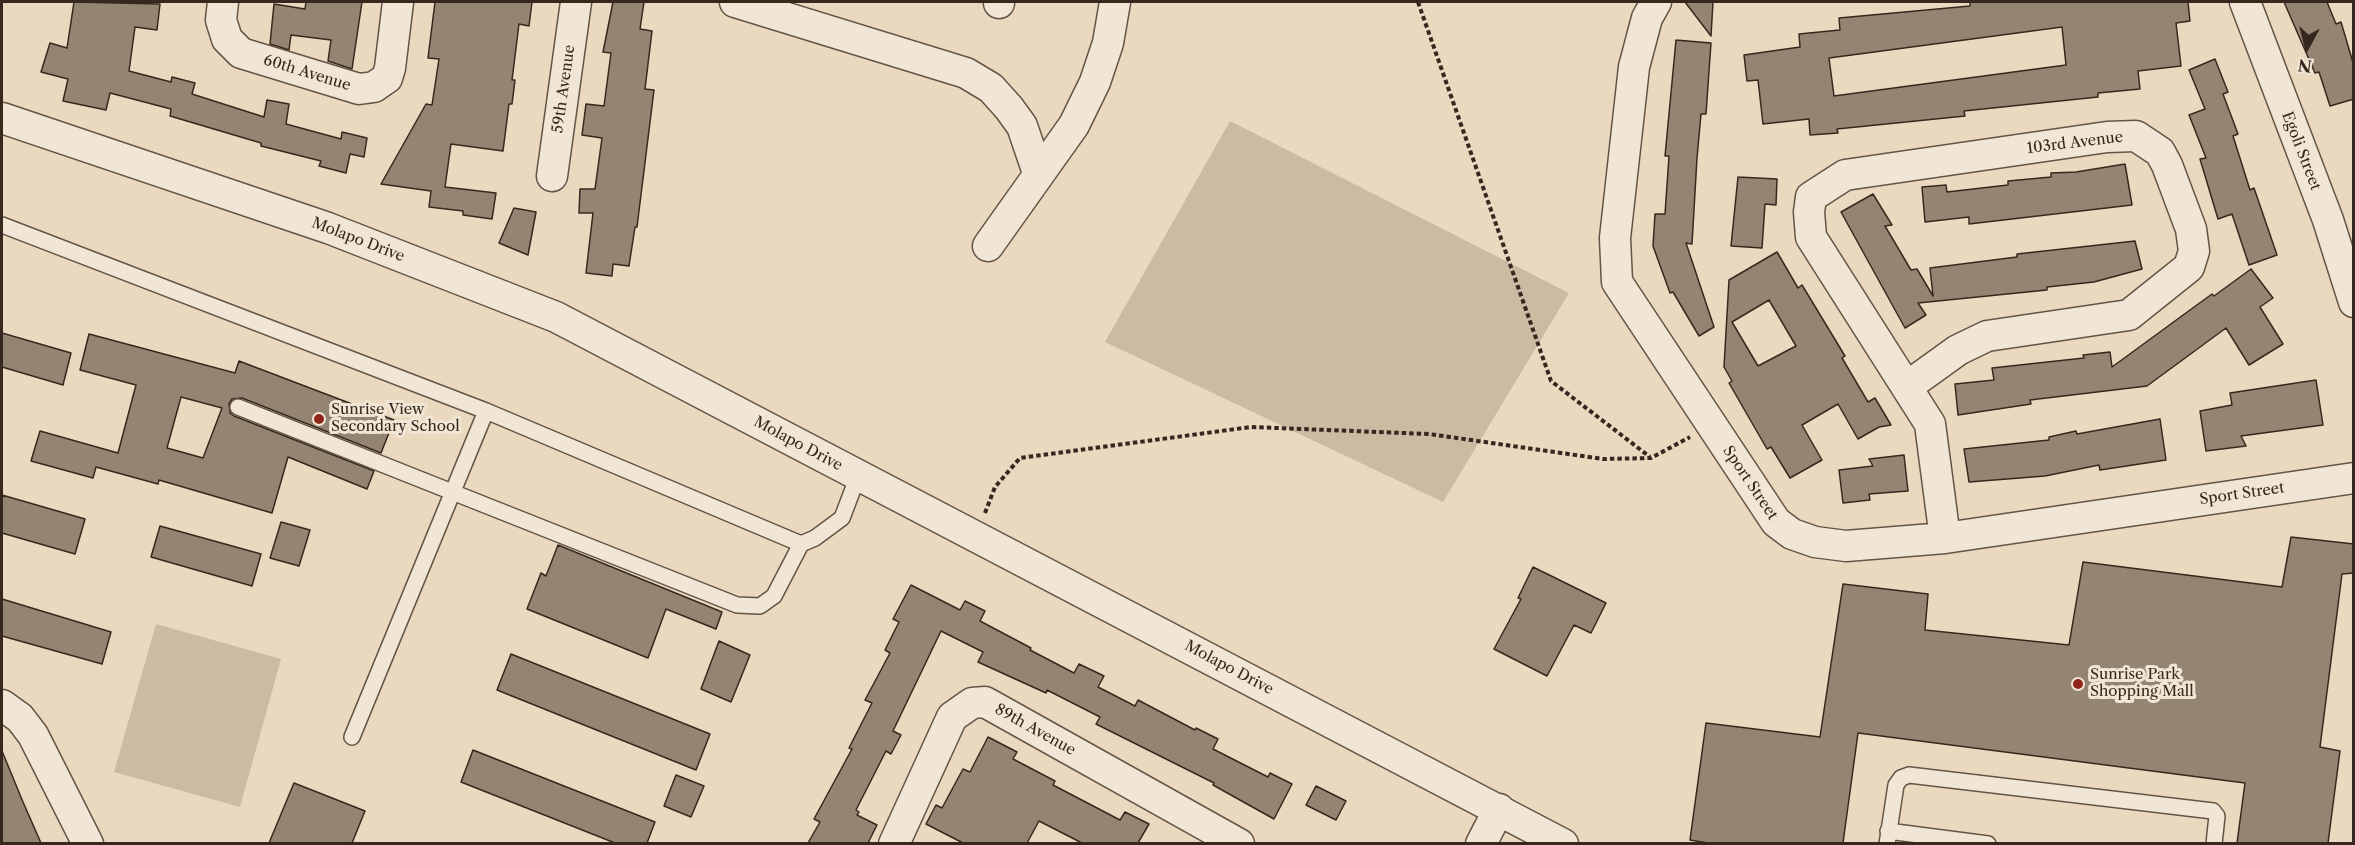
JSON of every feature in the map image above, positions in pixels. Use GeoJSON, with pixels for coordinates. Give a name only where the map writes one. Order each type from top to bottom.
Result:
{"type":"FeatureCollection","features":[{"type":"Feature","properties":{"kind":"street","name":"60th Avenue"},"geometry":{"type":"LineString","coordinates":[[224,2],[221,20],[227,39],[241,53],[359,89],[374,87],[387,78],[398,2]]}},
{"type":"Feature","properties":{"kind":"street","name":"59th Avenue"},"geometry":{"type":"LineString","coordinates":[[552,176],[576,2]]}},
{"type":"Feature","properties":{"kind":"street"},"geometry":{"type":"LineString","coordinates":[[735,2],[966,73],[991,88],[1022,126],[1038,173]]}},
{"type":"Feature","properties":{"kind":"street"},"geometry":{"type":"LineString","coordinates":[[988,246],[1074,125],[1095,82],[1108,43],[1115,2]]}},
{"type":"Feature","properties":{"kind":"street","name":"Sport Street"},"geometry":{"type":"LineString","coordinates":[[1656,2],[1647,18],[1634,67],[1615,238],[1617,282],[1776,522],[1792,534],[1815,542],[1846,546],[1944,538],[2354,478]]}},
{"type":"Feature","properties":{"kind":"street","name":"Egoli Street"},"geometry":{"type":"LineString","coordinates":[[2245,2],[2328,220],[2354,302]]}},
{"type":"Feature","properties":{"kind":"street","name":"Molapo Drive"},"geometry":{"type":"LineString","coordinates":[[2,118],[328,228],[556,317],[1563,843]]}},
{"type":"Feature","properties":{"kind":"street","name":"103rd Avenue"},"geometry":{"type":"LineString","coordinates":[[1908,386],[1958,350],[1987,336],[2129,315],[2188,267],[2194,251],[2191,229],[2168,165],[2160,152],[2136,136],[2107,137],[1845,175],[1826,185],[1811,197],[1809,212],[1811,237],[1908,386],[1930,424],[1944,538]]}},
{"type":"Feature","properties":{"kind":"street","name":"89th Avenue"},"geometry":{"type":"LineString","coordinates":[[894,843],[952,717],[972,703],[985,702],[1239,843]]}},
{"type":"Feature","properties":{"kind":"street"},"geometry":{"type":"LineString","coordinates":[[2,705],[20,718],[33,735],[88,843]]}},
{"type":"Feature","properties":{"kind":"street"},"geometry":{"type":"LineString","coordinates":[[1481,843],[1499,809]]}},
{"type":"Feature","properties":{"kind":"lane"},"geometry":{"type":"LineString","coordinates":[[2,225],[486,411],[801,544]]}},
{"type":"Feature","properties":{"kind":"lane"},"geometry":{"type":"LineString","coordinates":[[238,407],[737,605],[760,606],[774,596],[801,544],[815,538],[842,518],[858,476]]}},
{"type":"Feature","properties":{"kind":"lane"},"geometry":{"type":"LineString","coordinates":[[352,737],[486,411]]}},
{"type":"Feature","properties":{"kind":"lane"},"geometry":{"type":"LineString","coordinates":[[1988,843],[1887,837],[1896,785],[1901,778],[1909,775],[2213,811],[2217,816],[2214,843]]}},
{"type":"Feature","properties":{"kind":"path"},"geometry":{"type":"LineString","coordinates":[[1418,2],[1551,381],[1651,458]]}},
{"type":"Feature","properties":{"kind":"path"},"geometry":{"type":"LineString","coordinates":[[976,536],[995,487],[1020,458],[1251,427],[1429,434],[1603,459],[1651,458],[1712,426]]}},
{"type":"Feature","properties":{"kind":"shaded area"},"geometry":{"type":"Polygon","coordinates":[[[1230,121],[1569,293],[1443,502],[1105,342],[1230,121]]]}},
{"type":"Feature","properties":{"kind":"shaded area"},"geometry":{"type":"Polygon","coordinates":[[[156,624],[281,659],[240,807],[114,772],[156,624]]]}},
{"type":"Feature","properties":{"kind":"building"},"geometry":{"type":"Polygon","coordinates":[[[74,2],[160,4],[157,30],[135,27],[129,71],[171,82],[172,77],[195,83],[192,94],[264,117],[267,100],[289,104],[286,124],[341,139],[342,132],[367,138],[364,157],[350,154],[346,173],[319,166],[321,161],[261,146],[261,143],[170,116],[171,109],[110,93],[106,110],[63,101],[68,79],[41,72],[50,43],[67,48],[74,2]]]}},
{"type":"Feature","properties":{"kind":"building"},"geometry":{"type":"Polygon","coordinates":[[[306,2],[362,2],[352,69],[328,61],[331,40],[291,35],[289,50],[270,44],[274,4],[305,9],[306,2]]]}},
{"type":"Feature","properties":{"kind":"building"},"geometry":{"type":"Polygon","coordinates":[[[435,2],[532,2],[529,26],[519,24],[512,80],[515,80],[512,104],[509,104],[503,151],[451,144],[445,187],[496,193],[492,219],[463,215],[463,211],[429,207],[431,191],[381,184],[426,104],[432,105],[439,59],[428,58],[435,2]]]}},
{"type":"Feature","properties":{"kind":"building"},"geometry":{"type":"Polygon","coordinates":[[[613,2],[644,2],[640,29],[652,31],[645,89],[654,90],[637,227],[635,227],[629,266],[613,264],[612,276],[586,273],[593,213],[579,213],[580,189],[595,189],[602,138],[582,135],[586,104],[604,106],[611,53],[603,52],[613,2]]]}},
{"type":"Feature","properties":{"kind":"building"},"geometry":{"type":"Polygon","coordinates":[[[1685,2],[1713,2],[1711,36],[1685,2]]]}},
{"type":"Feature","properties":{"kind":"building"},"geometry":{"type":"Polygon","coordinates":[[[1970,2],[2188,2],[2190,21],[2176,23],[2181,66],[2138,71],[2140,89],[2098,93],[2098,97],[1964,111],[1965,116],[1837,129],[1838,133],[1810,135],[1809,119],[1763,124],[1758,80],[1747,81],[1744,55],[1800,47],[1799,34],[1840,30],[1839,18],[1970,6],[1970,2]],[[2062,27],[1829,58],[1834,96],[2066,65],[2062,27]]]}},
{"type":"Feature","properties":{"kind":"building"},"geometry":{"type":"Polygon","coordinates":[[[2284,2],[2327,2],[2336,24],[2341,22],[2354,66],[2354,99],[2330,106],[2319,72],[2315,73],[2284,2]]]}},
{"type":"Feature","properties":{"kind":"building"},"geometry":{"type":"Polygon","coordinates":[[[1676,40],[1711,43],[1706,114],[1701,114],[1692,244],[1686,243],[1714,327],[1699,336],[1673,292],[1670,293],[1653,246],[1655,214],[1665,214],[1669,156],[1665,156],[1676,40]]]}},
{"type":"Feature","properties":{"kind":"building"},"geometry":{"type":"Polygon","coordinates":[[[2215,59],[2228,92],[2223,94],[2238,134],[2233,136],[2250,190],[2254,188],[2277,255],[2249,265],[2232,214],[2218,219],[2200,159],[2206,158],[2189,115],[2205,109],[2189,70],[2215,59]]]}},
{"type":"Feature","properties":{"kind":"building"},"geometry":{"type":"Polygon","coordinates":[[[2125,164],[2132,205],[1969,224],[1969,217],[1925,222],[1922,187],[1946,185],[1947,192],[2008,185],[2008,181],[2051,177],[2051,173],[2076,172],[2125,164]]]}},
{"type":"Feature","properties":{"kind":"building"},"geometry":{"type":"Polygon","coordinates":[[[1738,177],[1777,179],[1776,205],[1765,204],[1762,248],[1731,246],[1738,177]]]}},
{"type":"Feature","properties":{"kind":"building"},"geometry":{"type":"Polygon","coordinates":[[[1873,194],[1892,225],[1885,226],[1911,270],[1917,269],[1933,296],[1930,268],[2017,257],[2017,254],[2135,241],[2142,269],[2094,282],[2047,287],[2047,290],[1918,303],[1926,315],[1905,328],[1841,212],[1873,194]]]}},
{"type":"Feature","properties":{"kind":"building"},"geometry":{"type":"Polygon","coordinates":[[[514,208],[536,212],[528,255],[499,243],[514,208]]]}},
{"type":"Feature","properties":{"kind":"building"},"geometry":{"type":"Polygon","coordinates":[[[1777,252],[1798,288],[1802,285],[1845,356],[1842,358],[1868,402],[1875,398],[1891,425],[1879,427],[1858,439],[1838,404],[1802,425],[1822,460],[1790,478],[1771,447],[1767,449],[1729,383],[1732,381],[1724,367],[1729,280],[1777,252]],[[1769,300],[1732,322],[1758,366],[1796,346],[1769,300]]]}},
{"type":"Feature","properties":{"kind":"building"},"geometry":{"type":"Polygon","coordinates":[[[2251,269],[2273,298],[2260,307],[2283,344],[2249,365],[2226,328],[2147,386],[2030,400],[2031,404],[1958,415],[1955,384],[1994,380],[1992,368],[2084,358],[2083,355],[2110,352],[2112,367],[2212,294],[2214,296],[2251,269]]]}},
{"type":"Feature","properties":{"kind":"building"},"geometry":{"type":"Polygon","coordinates":[[[2,333],[71,353],[63,385],[2,367],[2,333]]]}},
{"type":"Feature","properties":{"kind":"building"},"geometry":{"type":"Polygon","coordinates":[[[89,334],[235,373],[239,361],[394,420],[381,453],[242,398],[232,399],[229,404],[230,413],[234,416],[374,471],[367,489],[288,457],[272,513],[159,480],[158,484],[96,467],[93,478],[31,461],[40,431],[118,453],[136,385],[80,370],[89,334]],[[181,397],[167,448],[203,458],[222,408],[181,397]]]}},
{"type":"Feature","properties":{"kind":"building"},"geometry":{"type":"Polygon","coordinates":[[[2316,380],[2323,425],[2241,436],[2246,446],[2206,451],[2200,411],[2232,405],[2230,393],[2316,380]]]}},
{"type":"Feature","properties":{"kind":"building"},"geometry":{"type":"Polygon","coordinates":[[[2160,419],[2166,460],[2100,470],[2099,465],[2045,476],[1969,482],[1964,449],[2049,440],[2049,437],[2076,431],[2077,434],[2160,419]]]}},
{"type":"Feature","properties":{"kind":"building"},"geometry":{"type":"Polygon","coordinates":[[[1904,455],[1908,491],[1869,494],[1870,500],[1843,503],[1839,470],[1873,466],[1869,459],[1904,455]]]}},
{"type":"Feature","properties":{"kind":"building"},"geometry":{"type":"Polygon","coordinates":[[[2,495],[85,519],[75,554],[2,533],[2,495]]]}},
{"type":"Feature","properties":{"kind":"building"},"geometry":{"type":"Polygon","coordinates":[[[281,522],[310,530],[299,566],[270,558],[281,522]]]}},
{"type":"Feature","properties":{"kind":"building"},"geometry":{"type":"Polygon","coordinates":[[[160,526],[261,554],[252,586],[151,557],[160,526]]]}},
{"type":"Feature","properties":{"kind":"building","name":"Sunrise Park Shopping Mall"},"geometry":{"type":"Polygon","coordinates":[[[2291,537],[2354,544],[2354,573],[2342,574],[2320,747],[2340,751],[2328,843],[2237,843],[2245,783],[1858,733],[1843,843],[1708,843],[1690,840],[1706,723],[1820,737],[1843,584],[1928,594],[1925,630],[2069,645],[2083,562],[2282,587],[2291,537]]]}},
{"type":"Feature","properties":{"kind":"building"},"geometry":{"type":"Polygon","coordinates":[[[558,545],[722,612],[716,629],[666,609],[648,658],[527,609],[541,573],[546,576],[558,545]]]}},
{"type":"Feature","properties":{"kind":"building"},"geometry":{"type":"Polygon","coordinates":[[[1533,567],[1606,603],[1591,633],[1574,625],[1547,676],[1494,649],[1521,599],[1518,598],[1533,567]]]}},
{"type":"Feature","properties":{"kind":"building"},"geometry":{"type":"Polygon","coordinates":[[[911,585],[960,610],[965,601],[985,611],[980,621],[1031,648],[1030,650],[1074,673],[1079,664],[1104,676],[1098,687],[1135,706],[1138,700],[1195,730],[1196,728],[1218,739],[1213,749],[1268,777],[1270,773],[1292,784],[1274,819],[1213,785],[1214,783],[1096,724],[1100,717],[1047,690],[1046,693],[978,662],[983,652],[941,631],[893,731],[901,735],[891,754],[886,751],[856,810],[859,812],[857,815],[877,825],[868,843],[808,843],[820,822],[814,819],[852,749],[849,748],[872,703],[865,700],[890,653],[885,650],[899,622],[893,619],[911,585]]]}},
{"type":"Feature","properties":{"kind":"building"},"geometry":{"type":"Polygon","coordinates":[[[2,599],[111,632],[102,664],[2,636],[2,599]]]}},
{"type":"Feature","properties":{"kind":"building"},"geometry":{"type":"Polygon","coordinates":[[[719,641],[750,655],[731,702],[701,689],[719,641]]]}},
{"type":"Feature","properties":{"kind":"building"},"geometry":{"type":"Polygon","coordinates":[[[511,654],[710,734],[696,770],[497,690],[511,654]]]}},
{"type":"Feature","properties":{"kind":"building"},"geometry":{"type":"Polygon","coordinates":[[[988,737],[1017,752],[1013,759],[1055,781],[1053,785],[1120,820],[1125,812],[1149,824],[1138,843],[1082,843],[1039,821],[1027,843],[963,843],[926,824],[936,805],[942,808],[963,769],[970,772],[988,737]]]}},
{"type":"Feature","properties":{"kind":"building"},"geometry":{"type":"Polygon","coordinates":[[[473,750],[655,822],[647,843],[615,843],[461,782],[473,750]]]}},
{"type":"Feature","properties":{"kind":"building"},"geometry":{"type":"Polygon","coordinates":[[[2,751],[23,802],[41,843],[2,843],[2,751]]]}},
{"type":"Feature","properties":{"kind":"building"},"geometry":{"type":"Polygon","coordinates":[[[676,775],[704,786],[691,817],[664,806],[676,775]]]}},
{"type":"Feature","properties":{"kind":"building"},"geometry":{"type":"Polygon","coordinates":[[[294,783],[365,811],[352,843],[269,843],[294,783]]]}},
{"type":"Feature","properties":{"kind":"building"},"geometry":{"type":"Polygon","coordinates":[[[1316,786],[1346,801],[1336,820],[1306,805],[1316,786]]]}},
{"type":"Feature","properties":{"kind":"place","name":"Sunrise View Secondary School"},"geometry":{"type":"Point","coordinates":[319,419]}},
{"type":"Feature","properties":{"kind":"place","name":"Sunrise Park Shopping Mall"},"geometry":{"type":"Point","coordinates":[2078,684]}}]}
